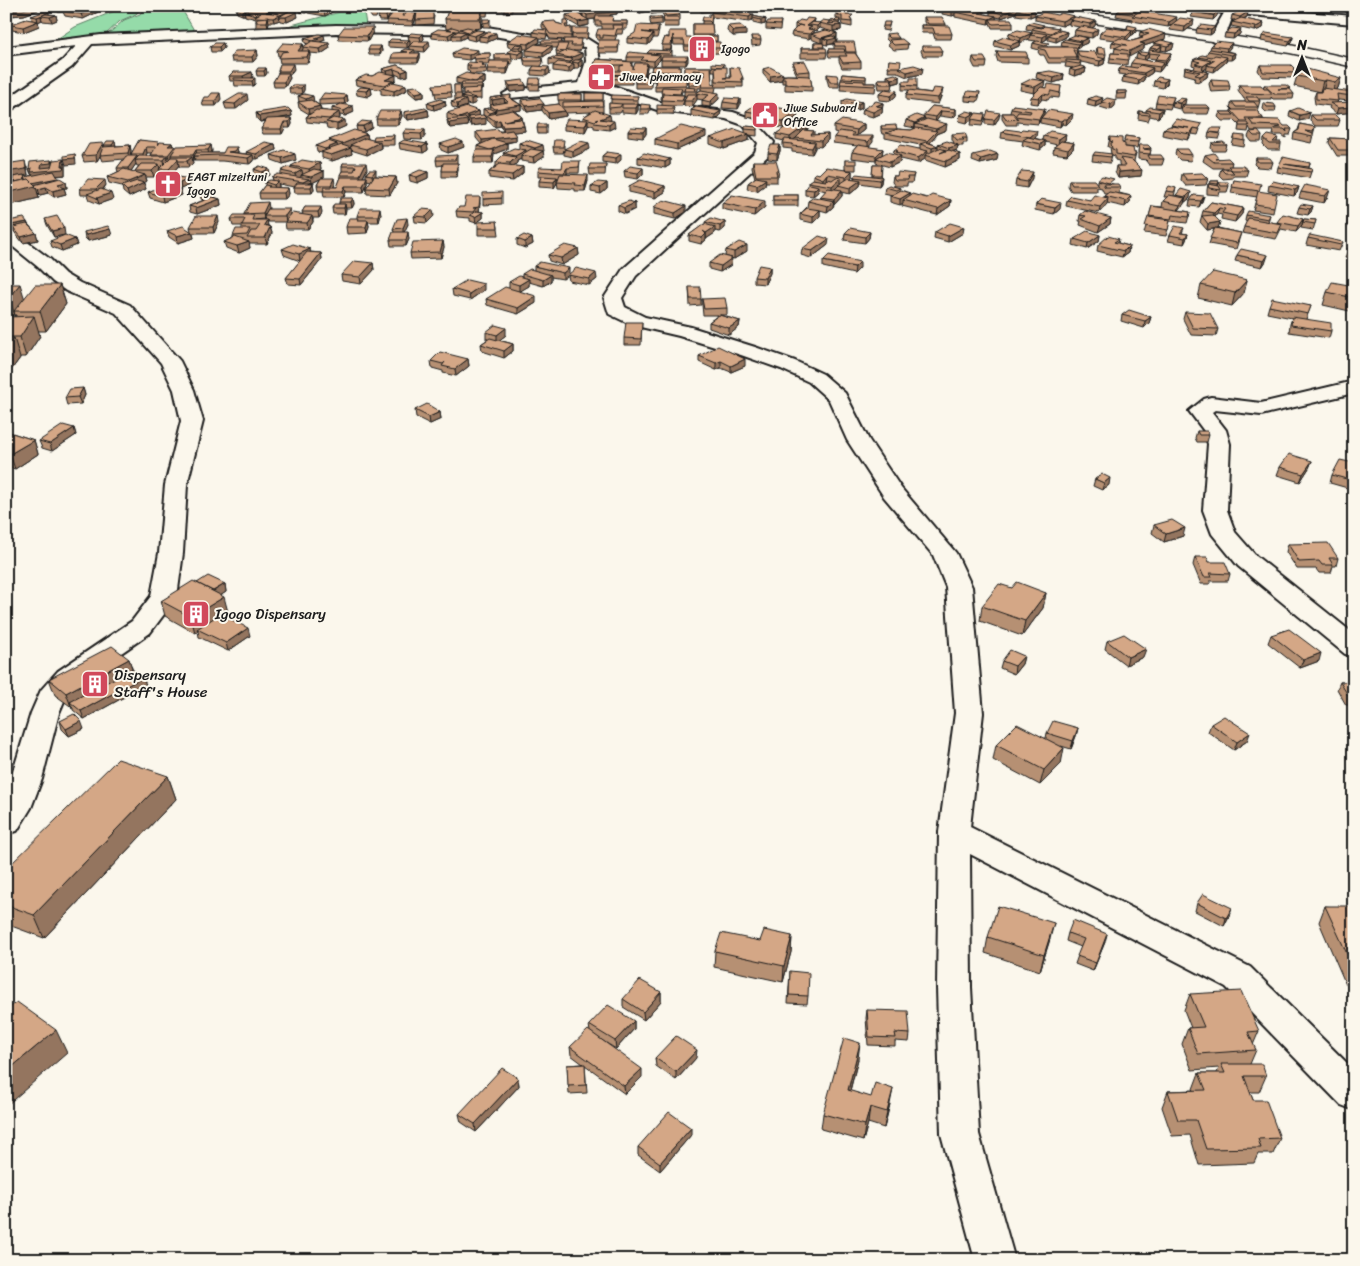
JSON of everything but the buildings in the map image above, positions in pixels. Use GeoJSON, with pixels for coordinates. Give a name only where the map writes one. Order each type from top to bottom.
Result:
{"type":"FeatureCollection","features":[{"type":"Feature","properties":{"kind":"main road"},"geometry":{"type":"LineString","coordinates":[[1009,6],[1215,39],[1290,48],[1354,63]]}},
{"type":"Feature","properties":{"kind":"street"},"geometry":{"type":"LineString","coordinates":[[1199,6],[1236,11],[1354,20]]}},
{"type":"Feature","properties":{"kind":"street"},"geometry":{"type":"LineString","coordinates":[[1215,39],[1222,30],[1227,16],[1236,11]]}},
{"type":"Feature","properties":{"kind":"street"},"geometry":{"type":"LineString","coordinates":[[6,51],[89,40],[336,29],[488,30],[542,40],[589,43],[593,62],[585,87]]}},
{"type":"Feature","properties":{"kind":"street"},"geometry":{"type":"LineString","coordinates":[[6,107],[67,64],[89,40]]}},
{"type":"Feature","properties":{"kind":"street"},"geometry":{"type":"LineString","coordinates":[[510,94],[585,87],[606,88],[660,107],[728,115],[748,122],[766,142],[762,154],[629,273],[613,298],[616,310],[639,321],[684,331],[748,351],[788,365],[816,378],[838,397],[858,440],[892,492],[944,553],[959,587],[969,713],[954,832],[954,987],[960,1134],[994,1260]]}},
{"type":"Feature","properties":{"kind":"street"},"geometry":{"type":"LineString","coordinates":[[6,230],[16,242],[73,287],[123,309],[170,361],[184,390],[192,421],[176,485],[171,553],[164,597],[140,627],[68,676],[55,690],[46,713],[27,779],[16,808],[6,823]]}},
{"type":"Feature","properties":{"kind":"street"},"geometry":{"type":"LineString","coordinates":[[51,296],[73,287]]}},
{"type":"Feature","properties":{"kind":"street"},"geometry":{"type":"LineString","coordinates":[[1354,387],[1261,409],[1211,403],[1200,412],[1215,430],[1219,444],[1215,510],[1224,534],[1248,561],[1354,648]]}},
{"type":"Feature","properties":{"kind":"street"},"geometry":{"type":"LineString","coordinates":[[954,832],[1238,977],[1354,1094]]}},
{"type":"Feature","properties":{"kind":"green space"},"geometry":{"type":"Polygon","coordinates":[[[127,6],[143,6],[136,14],[120,21],[104,36],[54,41],[75,27],[127,6]]]}},
{"type":"Feature","properties":{"kind":"green space"},"geometry":{"type":"Polygon","coordinates":[[[146,6],[180,6],[195,32],[106,36],[124,20],[140,14],[146,6]]]}},
{"type":"Feature","properties":{"kind":"green space"},"geometry":{"type":"Polygon","coordinates":[[[340,12],[364,12],[366,25],[284,27],[340,12]]]}},
{"type":"Feature","properties":{"kind":"place","name":"Igogo"},"geometry":{"type":"Point","coordinates":[702,49]}},
{"type":"Feature","properties":{"kind":"place","name":"Jiwe. pharmacy"},"geometry":{"type":"Point","coordinates":[601,77]}},
{"type":"Feature","properties":{"kind":"place","name":"Jiwe Subward Office"},"geometry":{"type":"Point","coordinates":[765,115]}},
{"type":"Feature","properties":{"kind":"place","name":"EAGT mizeituni Igogo"},"geometry":{"type":"Point","coordinates":[168,184]}},
{"type":"Feature","properties":{"kind":"place","name":"Igogo Dispensary"},"geometry":{"type":"Point","coordinates":[196,614]}},
{"type":"Feature","properties":{"kind":"place","name":"Dispensary Staff's House"},"geometry":{"type":"Point","coordinates":[95,684]}}]}
